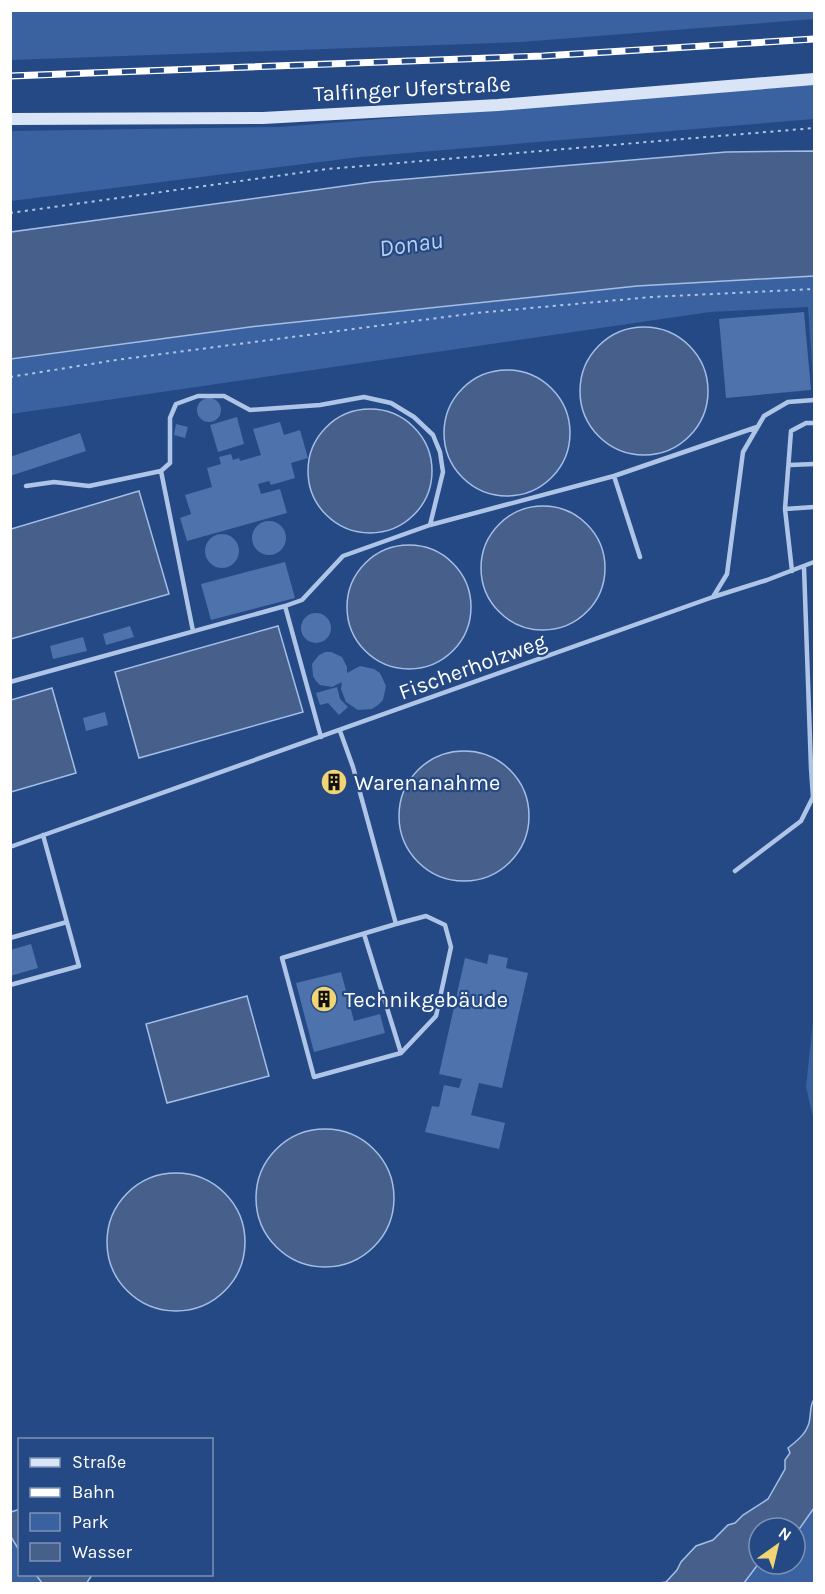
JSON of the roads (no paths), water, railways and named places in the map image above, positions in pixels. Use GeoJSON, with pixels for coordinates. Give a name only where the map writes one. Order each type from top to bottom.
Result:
{"type":"FeatureCollection","features":[{"type":"Feature","properties":{"kind":"street","name":"Talfinger Uferstraße"},"geometry":{"type":"LineString","coordinates":[[10,119],[263,118],[498,105],[814,79]]}},
{"type":"Feature","properties":{"kind":"lane"},"geometry":{"type":"LineString","coordinates":[[26,486],[54,482],[89,486],[161,471],[170,463],[170,418],[176,404],[198,396],[224,396],[250,410],[320,405],[364,397],[391,403],[414,417],[433,435],[440,452],[443,472],[430,525]]}},
{"type":"Feature","properties":{"kind":"lane"},"geometry":{"type":"LineString","coordinates":[[713,597],[727,574],[743,453],[764,416],[788,402],[814,400]]}},
{"type":"Feature","properties":{"kind":"lane"},"geometry":{"type":"LineString","coordinates":[[792,571],[785,509],[791,431],[806,423],[814,423]]}},
{"type":"Feature","properties":{"kind":"lane"},"geometry":{"type":"LineString","coordinates":[[10,682],[285,606],[302,600],[343,556],[430,525],[614,476],[757,428]]}},
{"type":"Feature","properties":{"kind":"lane"},"geometry":{"type":"LineString","coordinates":[[790,465],[814,464]]}},
{"type":"Feature","properties":{"kind":"lane"},"geometry":{"type":"LineString","coordinates":[[161,471],[193,631]]}},
{"type":"Feature","properties":{"kind":"lane"},"geometry":{"type":"LineString","coordinates":[[614,476],[640,557]]}},
{"type":"Feature","properties":{"kind":"lane"},"geometry":{"type":"LineString","coordinates":[[785,509],[814,507]]}},
{"type":"Feature","properties":{"kind":"lane","name":"Fischerholzweg"},"geometry":{"type":"LineString","coordinates":[[10,847],[814,562]]}},
{"type":"Feature","properties":{"kind":"lane"},"geometry":{"type":"LineString","coordinates":[[735,871],[801,821],[813,797],[804,567]]}},
{"type":"Feature","properties":{"kind":"lane"},"geometry":{"type":"LineString","coordinates":[[285,606],[321,737]]}},
{"type":"Feature","properties":{"kind":"lane"},"geometry":{"type":"LineString","coordinates":[[340,730],[396,924]]}},
{"type":"Feature","properties":{"kind":"lane"},"geometry":{"type":"LineString","coordinates":[[10,985],[79,966],[43,835]]}},
{"type":"Feature","properties":{"kind":"lane"},"geometry":{"type":"LineString","coordinates":[[426,916],[445,926],[451,947],[435,1016],[401,1053],[314,1077],[282,958],[396,924],[426,916]]}},
{"type":"Feature","properties":{"kind":"lane"},"geometry":{"type":"LineString","coordinates":[[10,938],[67,922]]}},
{"type":"Feature","properties":{"kind":"lane"},"geometry":{"type":"LineString","coordinates":[[364,934],[401,1053]]}},
{"type":"Feature","properties":{"kind":"water","name":"Donau"},"geometry":{"type":"Polygon","coordinates":[[[814,151],[814,276],[637,286],[250,327],[11,359],[11,232],[373,182],[726,152],[814,151]]]}},
{"type":"Feature","properties":{"kind":"water"},"geometry":{"type":"Polygon","coordinates":[[[644,327],[669,332],[689,346],[703,366],[708,391],[703,416],[689,436],[669,450],[644,455],[619,450],[599,436],[585,416],[580,391],[585,366],[599,346],[619,332],[644,327]]]}},
{"type":"Feature","properties":{"kind":"water"},"geometry":{"type":"Polygon","coordinates":[[[507,370],[531,375],[551,389],[565,409],[570,433],[565,457],[551,477],[531,491],[507,496],[483,491],[463,477],[449,457],[444,433],[449,409],[463,389],[483,375],[507,370]]]}},
{"type":"Feature","properties":{"kind":"water"},"geometry":{"type":"Polygon","coordinates":[[[370,409],[394,414],[414,427],[427,447],[432,471],[427,495],[414,515],[394,528],[370,533],[346,528],[326,515],[313,495],[308,471],[313,447],[326,427],[346,414],[370,409]]]}},
{"type":"Feature","properties":{"kind":"water"},"geometry":{"type":"Polygon","coordinates":[[[139,491],[169,594],[11,639],[11,529],[139,491]]]}},
{"type":"Feature","properties":{"kind":"water"},"geometry":{"type":"Polygon","coordinates":[[[543,506],[567,511],[578,516],[587,524],[595,533],[600,544],[605,568],[600,592],[595,603],[587,612],[578,620],[567,625],[543,630],[519,625],[508,620],[499,612],[491,603],[486,592],[481,568],[486,544],[491,533],[499,524],[508,516],[519,511],[543,506]]]}},
{"type":"Feature","properties":{"kind":"water"},"geometry":{"type":"Polygon","coordinates":[[[409,545],[433,550],[453,563],[466,583],[471,607],[466,631],[453,651],[433,664],[409,669],[385,664],[365,651],[352,631],[347,607],[352,583],[365,563],[385,550],[409,545]]]}},
{"type":"Feature","properties":{"kind":"water"},"geometry":{"type":"Polygon","coordinates":[[[278,626],[303,712],[139,758],[115,672],[278,626]]]}},
{"type":"Feature","properties":{"kind":"water"},"geometry":{"type":"Polygon","coordinates":[[[52,688],[76,773],[11,792],[11,700],[52,688]]]}},
{"type":"Feature","properties":{"kind":"water"},"geometry":{"type":"Polygon","coordinates":[[[464,751],[489,756],[510,770],[524,791],[529,816],[524,841],[510,862],[489,876],[464,881],[439,876],[418,862],[404,841],[399,816],[404,791],[418,770],[439,756],[464,751]]]}},
{"type":"Feature","properties":{"kind":"water"},"geometry":{"type":"Polygon","coordinates":[[[247,996],[269,1076],[167,1103],[146,1024],[247,996]]]}},
{"type":"Feature","properties":{"kind":"water"},"geometry":{"type":"Polygon","coordinates":[[[325,1129],[352,1134],[364,1140],[374,1149],[383,1159],[389,1171],[394,1198],[389,1225],[383,1237],[374,1247],[364,1256],[352,1262],[325,1267],[298,1262],[286,1256],[276,1247],[267,1237],[261,1225],[256,1198],[261,1171],[267,1159],[276,1149],[286,1140],[298,1134],[325,1129]]]}},
{"type":"Feature","properties":{"kind":"water"},"geometry":{"type":"Polygon","coordinates":[[[176,1173],[203,1178],[215,1184],[225,1193],[234,1203],[240,1215],[245,1242],[240,1269],[234,1281],[225,1291],[215,1300],[203,1306],[176,1311],[149,1306],[137,1300],[127,1291],[118,1281],[112,1269],[107,1242],[112,1215],[118,1203],[127,1193],[137,1184],[149,1178],[176,1173]]]}},
{"type":"Feature","properties":{"kind":"water"},"geometry":{"type":"Polygon","coordinates":[[[814,1399],[814,1508],[807,1518],[807,1516],[747,1516],[747,1576],[749,1576],[744,1583],[659,1583],[666,1582],[696,1546],[713,1540],[728,1525],[735,1523],[768,1499],[785,1469],[785,1460],[790,1453],[788,1448],[808,1427],[814,1399]]]}},
{"type":"Feature","properties":{"kind":"water"},"geometry":{"type":"Polygon","coordinates":[[[18,1510],[18,1548],[11,1537],[11,1512],[18,1510]]]}},
{"type":"Feature","properties":{"kind":"water"},"geometry":{"type":"Polygon","coordinates":[[[37,1576],[91,1576],[86,1584],[42,1583],[37,1576]]]}},
{"type":"Feature","properties":{"kind":"railway"},"geometry":{"type":"LineString","coordinates":[[10,76],[543,56],[814,39]]}},
{"type":"Feature","properties":{"kind":"place","name":"Warenanahme"},"geometry":{"type":"Point","coordinates":[334,782]}},
{"type":"Feature","properties":{"kind":"place","name":"Technikgebäude"},"geometry":{"type":"Point","coordinates":[324,999]}}]}
